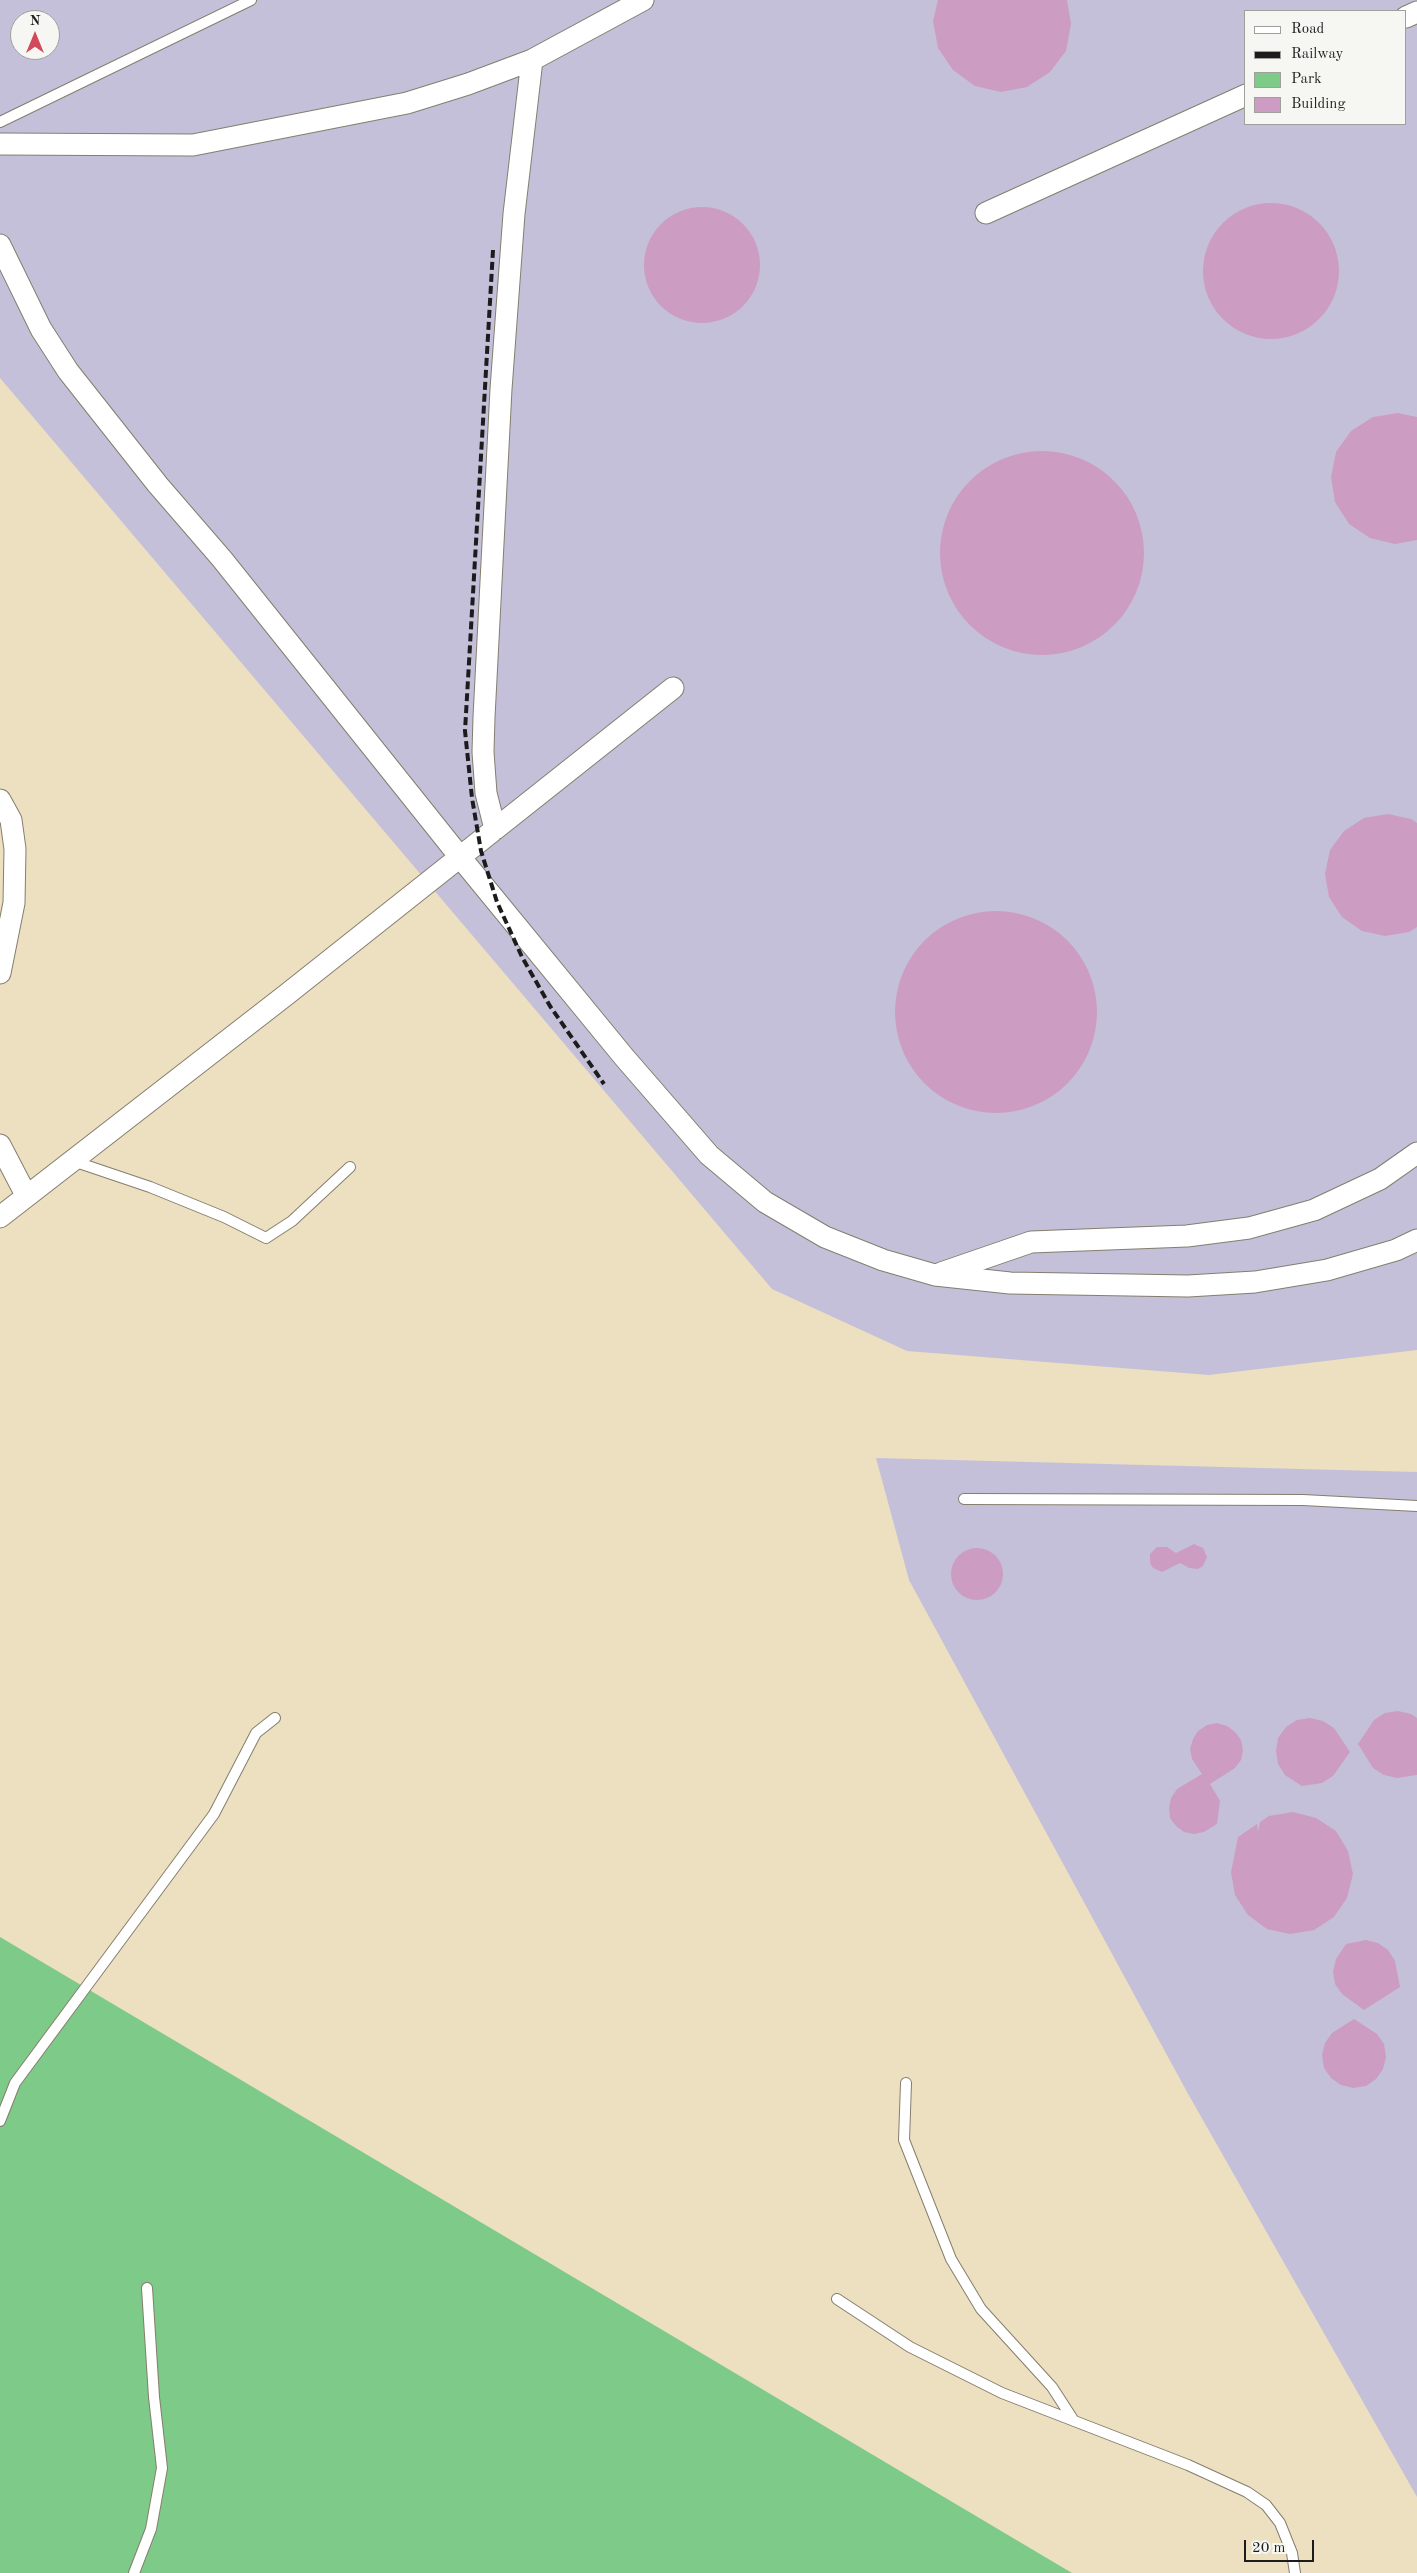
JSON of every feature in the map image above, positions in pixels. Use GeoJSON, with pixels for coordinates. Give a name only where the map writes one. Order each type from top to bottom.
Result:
{"type":"FeatureCollection","features":[{"type":"Feature","properties":{"kind":"street"},"geometry":{"type":"LineString","coordinates":[[0,144],[192,145],[407,103],[468,84],[532,60],[643,0]]}},
{"type":"Feature","properties":{"kind":"street"},"geometry":{"type":"LineString","coordinates":[[495,829],[486,792],[483,752],[484,717],[501,399],[514,214],[532,60]]}},
{"type":"Feature","properties":{"kind":"street"},"geometry":{"type":"LineString","coordinates":[[986,212],[1244,96]]}},
{"type":"Feature","properties":{"kind":"street"},"geometry":{"type":"LineString","coordinates":[[0,245],[41,329],[68,371],[158,485],[222,559],[460,857],[624,1057],[708,1155],[765,1202],[826,1237],[883,1260],[935,1275],[1019,1283],[1188,1286],[1255,1282],[1327,1270],[1396,1250],[1417,1240]]}},
{"type":"Feature","properties":{"kind":"street"},"geometry":{"type":"LineString","coordinates":[[0,1217],[286,995],[673,688]]}},
{"type":"Feature","properties":{"kind":"street"},"geometry":{"type":"LineString","coordinates":[[0,800],[11,820],[14,849],[14,903],[0,973]]}},
{"type":"Feature","properties":{"kind":"street"},"geometry":{"type":"LineString","coordinates":[[0,1145],[26,1195]]}},
{"type":"Feature","properties":{"kind":"street"},"geometry":{"type":"LineString","coordinates":[[935,1275],[1031,1242],[1186,1236],[1250,1228],[1314,1210],[1380,1179],[1417,1153]]}},
{"type":"Feature","properties":{"kind":"lane"},"geometry":{"type":"LineString","coordinates":[[0,122],[245,1]]}},
{"type":"Feature","properties":{"kind":"lane"},"geometry":{"type":"LineString","coordinates":[[72,1160],[150,1187],[224,1217],[266,1238],[292,1221],[350,1167]]}},
{"type":"Feature","properties":{"kind":"lane"},"geometry":{"type":"LineString","coordinates":[[964,1499],[1303,1500],[1417,1506]]}},
{"type":"Feature","properties":{"kind":"lane"},"geometry":{"type":"LineString","coordinates":[[0,2121],[15,2082],[214,1814],[256,1733],[275,1718]]}},
{"type":"Feature","properties":{"kind":"lane"},"geometry":{"type":"LineString","coordinates":[[906,2083],[904,2140],[951,2259],[981,2309],[1052,2387],[1074,2421]]}},
{"type":"Feature","properties":{"kind":"lane"},"geometry":{"type":"LineString","coordinates":[[134,2573],[151,2530],[162,2468],[154,2397],[147,2288]]}},
{"type":"Feature","properties":{"kind":"lane"},"geometry":{"type":"LineString","coordinates":[[837,2299],[919,2351],[1002,2393],[1188,2465],[1247,2492],[1266,2505],[1280,2523],[1292,2553],[1294,2573]]}},
{"type":"Feature","properties":{"kind":"shaded area"},"geometry":{"type":"Polygon","coordinates":[[[0,0],[1417,0],[1417,1350],[1209,1375],[907,1351],[772,1289],[0,378],[0,0]]]}},
{"type":"Feature","properties":{"kind":"shaded area"},"geometry":{"type":"Polygon","coordinates":[[[876,1458],[1417,1472],[1417,2497],[1187,2092],[909,1580],[876,1458]]]}},
{"type":"Feature","properties":{"kind":"green space"},"geometry":{"type":"Polygon","coordinates":[[[0,1937],[1072,2573],[0,2573],[0,1937]]]}},
{"type":"Feature","properties":{"kind":"building"},"geometry":{"type":"Polygon","coordinates":[[[938,0],[1067,0],[1071,24],[1066,51],[1050,72],[1027,87],[1001,92],[975,86],[953,70],[938,48],[933,21],[938,0]]]}},
{"type":"Feature","properties":{"kind":"building"},"geometry":{"type":"Polygon","coordinates":[[[1271,203],[1297,208],[1319,223],[1334,245],[1339,271],[1334,297],[1319,319],[1297,334],[1271,339],[1245,334],[1223,319],[1208,297],[1203,271],[1208,245],[1223,223],[1245,208],[1271,203]]]}},
{"type":"Feature","properties":{"kind":"building"},"geometry":{"type":"Polygon","coordinates":[[[702,207],[724,212],[743,224],[755,243],[760,265],[755,287],[743,306],[724,318],[702,323],[680,318],[661,306],[649,287],[644,265],[649,243],[661,224],[680,212],[702,207]]]}},
{"type":"Feature","properties":{"kind":"building"},"geometry":{"type":"Polygon","coordinates":[[[1398,413],[1417,417],[1417,540],[1395,544],[1370,538],[1349,524],[1335,502],[1331,477],[1336,452],[1351,431],[1373,417],[1398,413]]]}},
{"type":"Feature","properties":{"kind":"building"},"geometry":{"type":"Polygon","coordinates":[[[1032,451],[1052,451],[1081,458],[1107,474],[1121,488],[1137,514],[1144,543],[1144,563],[1137,592],[1121,618],[1107,632],[1081,648],[1072,651],[1052,655],[1032,655],[1003,648],[977,632],[963,618],[947,592],[944,583],[940,563],[940,543],[947,514],[963,488],[977,474],[1003,458],[1012,455],[1032,451]]]}},
{"type":"Feature","properties":{"kind":"building"},"geometry":{"type":"Polygon","coordinates":[[[1388,814],[1411,819],[1417,823],[1417,927],[1409,932],[1385,936],[1362,931],[1342,917],[1329,897],[1325,874],[1330,850],[1344,831],[1364,818],[1388,814]]]}},
{"type":"Feature","properties":{"kind":"building"},"geometry":{"type":"Polygon","coordinates":[[[1006,911],[1035,918],[1068,940],[1090,973],[1096,992],[1096,1032],[1090,1051],[1068,1084],[1035,1106],[1016,1112],[986,1113],[957,1106],[924,1084],[902,1051],[896,1032],[895,1002],[902,973],[924,940],[957,918],[976,912],[1006,911]]]}},
{"type":"Feature","properties":{"kind":"building"},"geometry":{"type":"Polygon","coordinates":[[[1194,1544],[1203,1548],[1207,1557],[1203,1566],[1198,1569],[1189,1568],[1180,1563],[1162,1572],[1153,1568],[1150,1563],[1150,1554],[1157,1547],[1167,1547],[1176,1553],[1194,1544]]]}},
{"type":"Feature","properties":{"kind":"building"},"geometry":{"type":"Polygon","coordinates":[[[977,1548],[987,1550],[995,1556],[1001,1564],[1003,1574],[1001,1584],[995,1592],[987,1598],[977,1600],[967,1598],[959,1592],[953,1584],[951,1574],[953,1564],[959,1556],[967,1550],[977,1548]]]}},
{"type":"Feature","properties":{"kind":"building"},"geometry":{"type":"Polygon","coordinates":[[[1398,1711],[1411,1714],[1417,1718],[1417,1775],[1397,1778],[1384,1775],[1373,1768],[1358,1744],[1374,1720],[1385,1713],[1398,1711]]]}},
{"type":"Feature","properties":{"kind":"building"},"geometry":{"type":"Polygon","coordinates":[[[1310,1718],[1323,1721],[1334,1728],[1350,1752],[1333,1776],[1322,1783],[1302,1786],[1285,1775],[1278,1764],[1276,1751],[1278,1738],[1286,1727],[1297,1720],[1310,1718]]]}},
{"type":"Feature","properties":{"kind":"building"},"geometry":{"type":"Polygon","coordinates":[[[1217,1723],[1227,1726],[1241,1740],[1243,1750],[1241,1760],[1235,1768],[1210,1784],[1220,1801],[1217,1824],[1204,1832],[1194,1834],[1184,1832],[1170,1818],[1171,1798],[1177,1789],[1202,1774],[1192,1759],[1190,1749],[1198,1731],[1207,1725],[1217,1723]]]}},
{"type":"Feature","properties":{"kind":"building"},"geometry":{"type":"Polygon","coordinates":[[[1293,1812],[1316,1818],[1336,1831],[1348,1851],[1353,1874],[1347,1898],[1334,1917],[1314,1930],[1290,1934],[1267,1929],[1248,1915],[1235,1895],[1231,1872],[1238,1837],[1257,1824],[1258,1832],[1260,1822],[1269,1816],[1293,1812]]]}},
{"type":"Feature","properties":{"kind":"building"},"geometry":{"type":"Polygon","coordinates":[[[1366,1940],[1378,1943],[1388,1950],[1395,1961],[1400,1987],[1364,2010],[1342,1994],[1335,1984],[1333,1972],[1336,1959],[1346,1944],[1366,1940]]]}},
{"type":"Feature","properties":{"kind":"building"},"geometry":{"type":"Polygon","coordinates":[[[1354,2019],[1377,2034],[1384,2044],[1386,2057],[1383,2069],[1376,2079],[1366,2086],[1353,2088],[1341,2085],[1331,2078],[1324,2068],[1322,2055],[1325,2043],[1332,2033],[1354,2019]]]}},
{"type":"Feature","properties":{"kind":"railway"},"geometry":{"type":"LineString","coordinates":[[493,250],[465,731],[472,798],[481,851],[497,902],[522,957],[550,1006],[604,1084]]}}]}
